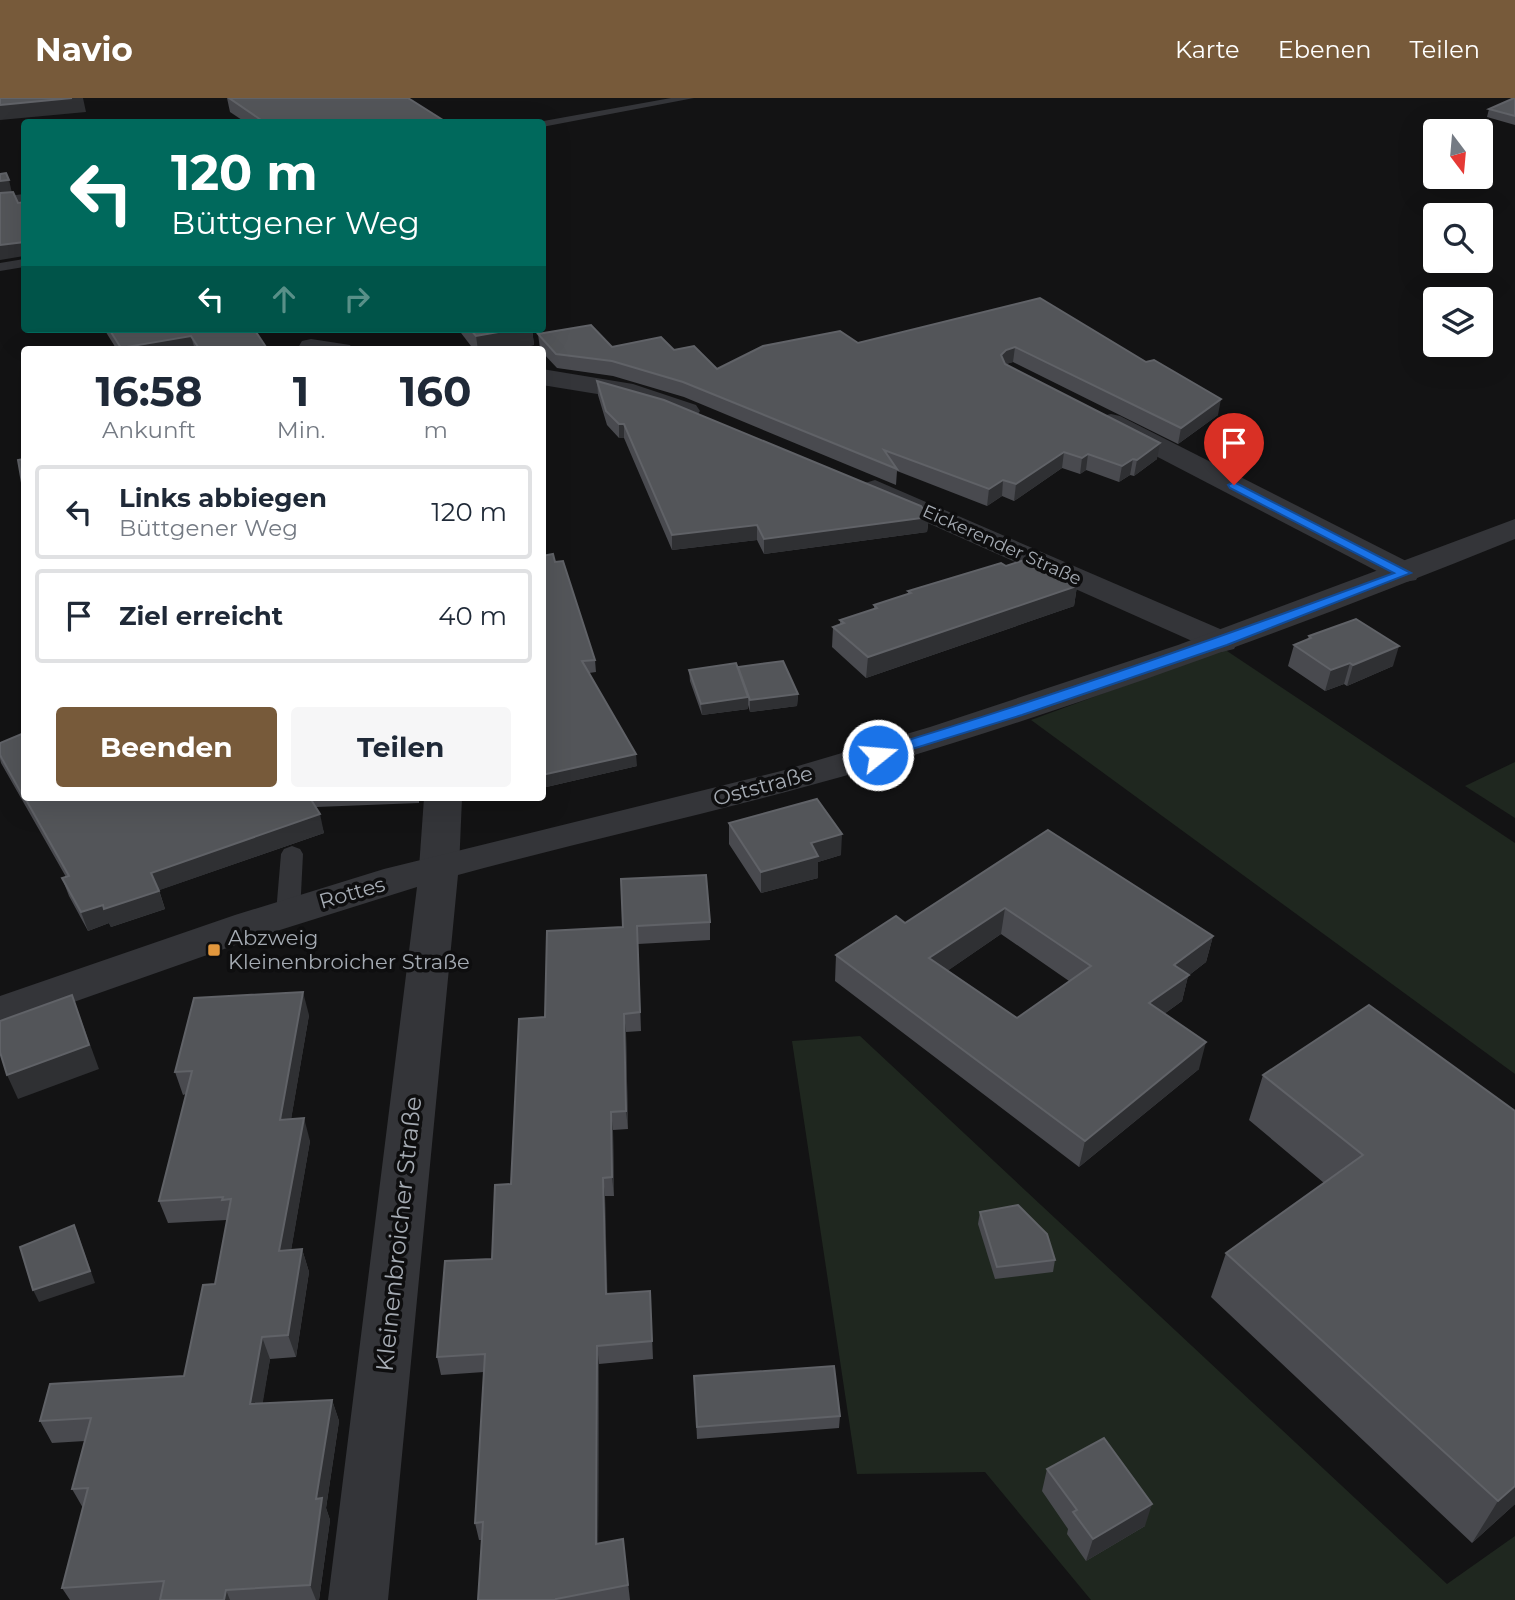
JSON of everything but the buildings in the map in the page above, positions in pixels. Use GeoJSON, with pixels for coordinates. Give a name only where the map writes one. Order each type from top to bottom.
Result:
{"type":"FeatureCollection","features":[{"type":"Feature","properties":{"kind":"street"},"geometry":{"type":"LineString","coordinates":[[546,378],[633,391],[710,421]]}},
{"type":"Feature","properties":{"kind":"street"},"geometry":{"type":"LineString","coordinates":[[1087,410],[1405,573]]}},
{"type":"Feature","properties":{"kind":"street","name":"Eickerender Straße"},"geometry":{"type":"LineString","coordinates":[[854,480],[1222,642]]}},
{"type":"Feature","properties":{"kind":"street","name":"Oststraße"},"geometry":{"type":"LineString","coordinates":[[439,868],[854,762],[1017,712],[1222,642],[1515,528]]}},
{"type":"Feature","properties":{"kind":"street"},"geometry":{"type":"LineString","coordinates":[[439,868],[443,801]]}},
{"type":"Feature","properties":{"kind":"street","name":"Rottes"},"geometry":{"type":"LineString","coordinates":[[0,1012],[288,913],[439,868]]}},
{"type":"Feature","properties":{"kind":"street","name":"Kleinenbroicher Straße"},"geometry":{"type":"LineString","coordinates":[[358,1600],[439,868]]}},
{"type":"Feature","properties":{"kind":"lane"},"geometry":{"type":"LineString","coordinates":[[546,123],[689,98]]}},
{"type":"Feature","properties":{"kind":"lane"},"geometry":{"type":"LineString","coordinates":[[0,201],[21,198]]}},
{"type":"Feature","properties":{"kind":"lane"},"geometry":{"type":"LineString","coordinates":[[0,267],[21,264]]}},
{"type":"Feature","properties":{"kind":"lane"},"geometry":{"type":"LineString","coordinates":[[288,913],[292,854]]}},
{"type":"Feature","properties":{"kind":"shaded area"},"geometry":{"type":"Polygon","coordinates":[[[1224,649],[1515,843],[1515,1074],[1031,720],[1224,649]]]}},
{"type":"Feature","properties":{"kind":"shaded area"},"geometry":{"type":"Polygon","coordinates":[[[1515,762],[1515,818],[1465,786],[1515,762]]]}},
{"type":"Feature","properties":{"kind":"shaded area"},"geometry":{"type":"Polygon","coordinates":[[[860,1036],[1447,1584],[1515,1536],[1515,1600],[1091,1600],[985,1472],[857,1474],[792,1041],[860,1036]]]}},
{"type":"Feature","properties":{"kind":"place","name":"Abzweig Kleinenbroicher Straße"},"geometry":{"type":"Point","coordinates":[214,950]}},
{"type":"Feature","properties":{"kind":"route"},"geometry":{"type":"LineString","coordinates":[[878,755],[1017,712],[1222,642],[1405,573],[1234,485]]}}]}
